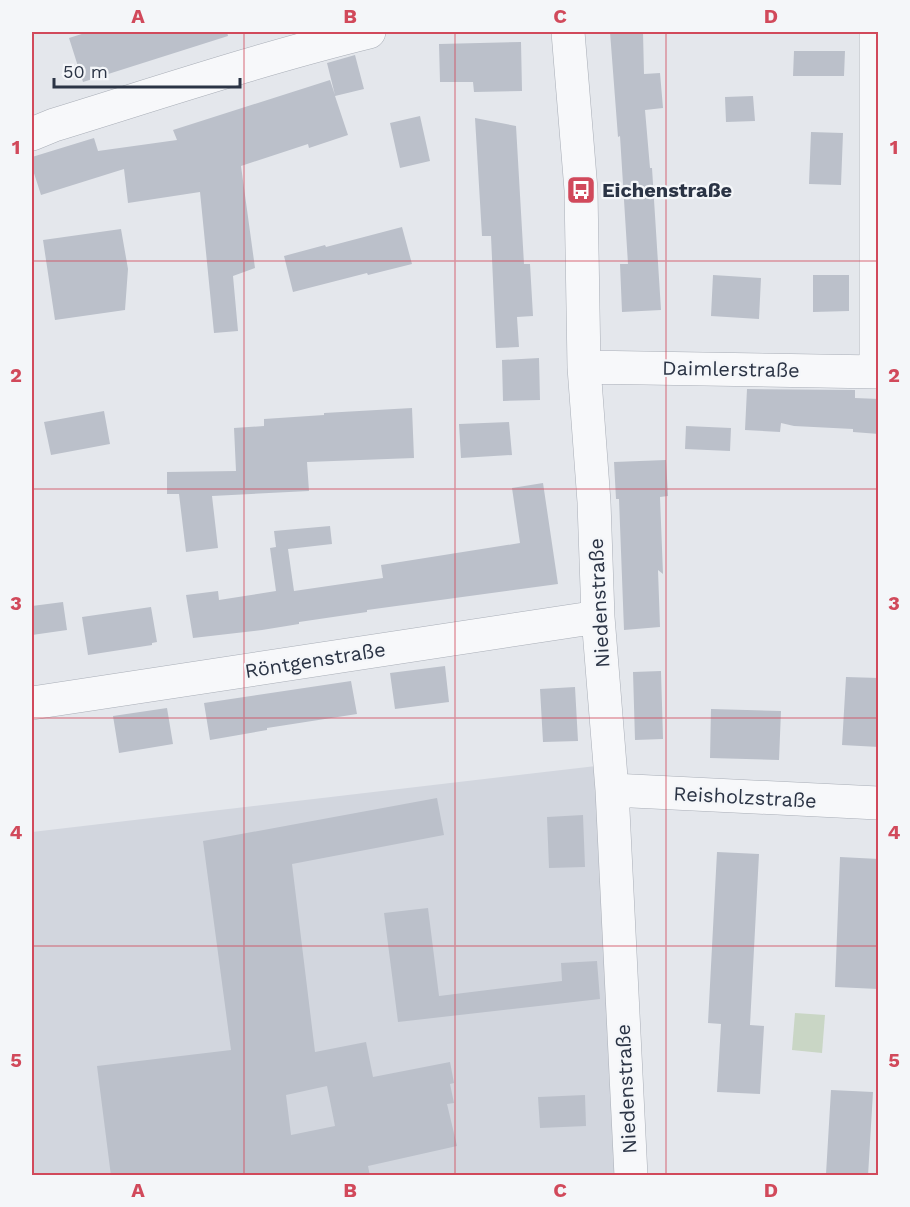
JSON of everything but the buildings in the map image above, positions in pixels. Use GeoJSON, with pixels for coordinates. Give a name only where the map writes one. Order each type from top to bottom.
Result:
{"type":"FeatureCollection","features":[{"type":"Feature","properties":{"kind":"street"},"geometry":{"type":"LineString","coordinates":[[32,134],[251,64],[369,32]]}},
{"type":"Feature","properties":{"kind":"street","name":"Niedenstraße"},"geometry":{"type":"LineString","coordinates":[[568,32],[581,190],[584,367],[594,502],[598,617],[612,790],[631,1176]]}},
{"type":"Feature","properties":{"kind":"street"},"geometry":{"type":"LineString","coordinates":[[876,32],[877,372]]}},
{"type":"Feature","properties":{"kind":"street","name":"Daimlerstraße"},"geometry":{"type":"LineString","coordinates":[[584,367],[877,372]]}},
{"type":"Feature","properties":{"kind":"street","name":"Röntgenstraße"},"geometry":{"type":"LineString","coordinates":[[32,703],[598,617]]}},
{"type":"Feature","properties":{"kind":"street","name":"Reisholzstraße"},"geometry":{"type":"LineString","coordinates":[[612,790],[879,803]]}},
{"type":"Feature","properties":{"kind":"shaded area"},"geometry":{"type":"Polygon","coordinates":[[[596,766],[621,1175],[32,1175],[32,832],[596,766]]]}},
{"type":"Feature","properties":{"kind":"green space"},"geometry":{"type":"Polygon","coordinates":[[[795,1013],[825,1015],[822,1053],[792,1050],[795,1013]]]}},
{"type":"Feature","properties":{"kind":"place","name":"Eichenstraße"},"geometry":{"type":"Point","coordinates":[581,190]}}]}
